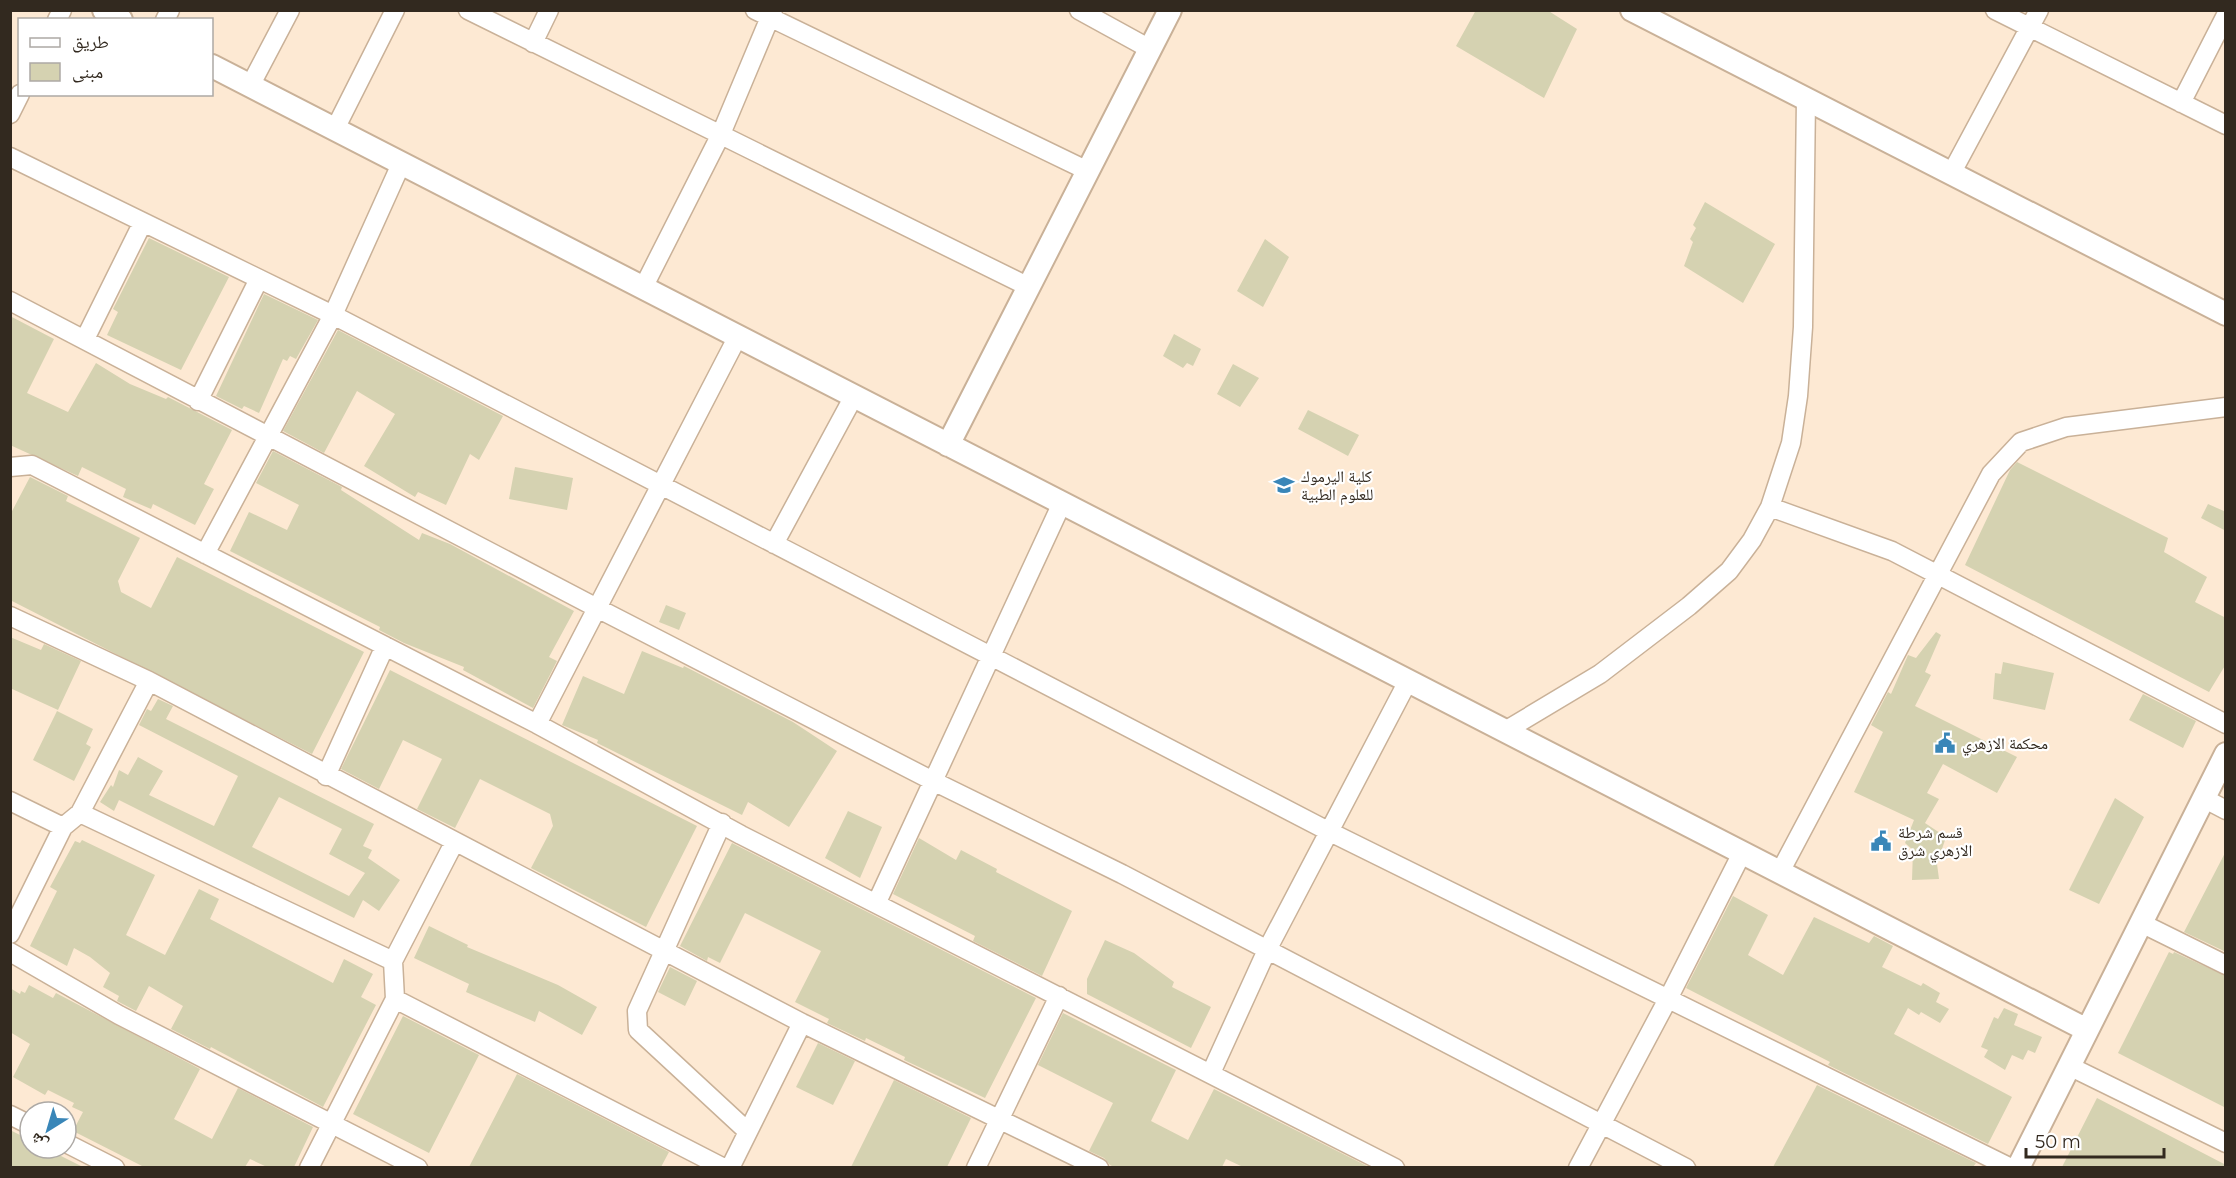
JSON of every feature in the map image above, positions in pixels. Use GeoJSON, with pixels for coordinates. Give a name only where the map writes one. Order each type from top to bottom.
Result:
{"type":"FeatureCollection","features":[{"type":"Feature","properties":{"kind":"street"},"geometry":{"type":"LineString","coordinates":[[104,10],[118,18]]}},
{"type":"Feature","properties":{"kind":"street"},"geometry":{"type":"LineString","coordinates":[[250,86],[290,10]]}},
{"type":"Feature","properties":{"kind":"street"},"geometry":{"type":"LineString","coordinates":[[334,129],[395,10]]}},
{"type":"Feature","properties":{"kind":"street"},"geometry":{"type":"LineString","coordinates":[[468,10],[1029,287]]}},
{"type":"Feature","properties":{"kind":"street"},"geometry":{"type":"LineString","coordinates":[[533,43],[549,10]]}},
{"type":"Feature","properties":{"kind":"street"},"geometry":{"type":"LineString","coordinates":[[1079,10],[1150,49]]}},
{"type":"Feature","properties":{"kind":"street"},"geometry":{"type":"LineString","coordinates":[[948,445],[1170,10]]}},
{"type":"Feature","properties":{"kind":"street"},"geometry":{"type":"LineString","coordinates":[[1632,10],[2226,314]]}},
{"type":"Feature","properties":{"kind":"street"},"geometry":{"type":"LineString","coordinates":[[1995,10],[2226,125]]}},
{"type":"Feature","properties":{"kind":"street"},"geometry":{"type":"LineString","coordinates":[[1952,174],[2039,10]]}},
{"type":"Feature","properties":{"kind":"street"},"geometry":{"type":"LineString","coordinates":[[643,288],[721,134],[766,13],[1088,171]]}},
{"type":"Feature","properties":{"kind":"street"},"geometry":{"type":"LineString","coordinates":[[2181,103],[2226,15]]}},
{"type":"Feature","properties":{"kind":"street"},"geometry":{"type":"LineString","coordinates":[[213,67],[2087,1030]]}},
{"type":"Feature","properties":{"kind":"street"},"geometry":{"type":"LineString","coordinates":[[10,114],[19,96]]}},
{"type":"Feature","properties":{"kind":"street"},"geometry":{"type":"LineString","coordinates":[[1505,731],[1600,674],[1689,606],[1729,572],[1752,540],[1770,507],[1791,443],[1798,385],[1803,327],[1806,99]]}},
{"type":"Feature","properties":{"kind":"street"},"geometry":{"type":"LineString","coordinates":[[10,157],[333,315],[1328,831],[2011,1167]]}},
{"type":"Feature","properties":{"kind":"street"},"geometry":{"type":"LineString","coordinates":[[205,554],[333,315],[401,164]]}},
{"type":"Feature","properties":{"kind":"street"},"geometry":{"type":"LineString","coordinates":[[85,339],[143,222]]}},
{"type":"Feature","properties":{"kind":"street"},"geometry":{"type":"LineString","coordinates":[[198,401],[258,279]]}},
{"type":"Feature","properties":{"kind":"street"},"geometry":{"type":"LineString","coordinates":[[10,301],[597,608],[933,781],[1122,874],[1686,1167]]}},
{"type":"Feature","properties":{"kind":"street"},"geometry":{"type":"LineString","coordinates":[[537,724],[738,336]]}},
{"type":"Feature","properties":{"kind":"street"},"geometry":{"type":"LineString","coordinates":[[774,544],[854,396]]}},
{"type":"Feature","properties":{"kind":"street"},"geometry":{"type":"LineString","coordinates":[[1780,872],[1991,474],[2021,442],[2066,427],[2226,407]]}},
{"type":"Feature","properties":{"kind":"street"},"geometry":{"type":"LineString","coordinates":[[10,467],[32,465],[537,724],[741,835],[877,902],[1395,1167]]}},
{"type":"Feature","properties":{"kind":"street"},"geometry":{"type":"LineString","coordinates":[[877,902],[1062,503]]}},
{"type":"Feature","properties":{"kind":"street"},"geometry":{"type":"LineString","coordinates":[[1770,507],[1892,551],[2226,724]]}},
{"type":"Feature","properties":{"kind":"street"},"geometry":{"type":"LineString","coordinates":[[10,616],[149,681],[326,776],[802,1023],[1099,1167]]}},
{"type":"Feature","properties":{"kind":"street"},"geometry":{"type":"LineString","coordinates":[[326,776],[385,646]]}},
{"type":"Feature","properties":{"kind":"street"},"geometry":{"type":"LineString","coordinates":[[10,934],[63,827],[80,813],[149,681]]}},
{"type":"Feature","properties":{"kind":"street"},"geometry":{"type":"LineString","coordinates":[[1211,1073],[1267,950],[1408,681]]}},
{"type":"Feature","properties":{"kind":"street"},"geometry":{"type":"LineString","coordinates":[[2018,1167],[2226,754]]}},
{"type":"Feature","properties":{"kind":"street"},"geometry":{"type":"LineString","coordinates":[[2203,798],[2226,810]]}},
{"type":"Feature","properties":{"kind":"street"},"geometry":{"type":"LineString","coordinates":[[10,801],[63,827]]}},
{"type":"Feature","properties":{"kind":"street"},"geometry":{"type":"LineString","coordinates":[[80,813],[393,961]]}},
{"type":"Feature","properties":{"kind":"street"},"geometry":{"type":"LineString","coordinates":[[722,823],[637,1011],[638,1030],[746,1130]]}},
{"type":"Feature","properties":{"kind":"street"},"geometry":{"type":"LineString","coordinates":[[309,1167],[395,999],[393,961],[454,843]]}},
{"type":"Feature","properties":{"kind":"street"},"geometry":{"type":"LineString","coordinates":[[1578,1167],[1669,997],[1742,853]]}},
{"type":"Feature","properties":{"kind":"street"},"geometry":{"type":"LineString","coordinates":[[2140,923],[2226,965]]}},
{"type":"Feature","properties":{"kind":"street"},"geometry":{"type":"LineString","coordinates":[[10,952],[119,1015],[418,1167]]}},
{"type":"Feature","properties":{"kind":"street"},"geometry":{"type":"LineString","coordinates":[[976,1167],[1059,996]]}},
{"type":"Feature","properties":{"kind":"street"},"geometry":{"type":"LineString","coordinates":[[395,999],[724,1167]]}},
{"type":"Feature","properties":{"kind":"street"},"geometry":{"type":"LineString","coordinates":[[730,1167],[746,1130],[802,1023]]}},
{"type":"Feature","properties":{"kind":"street"},"geometry":{"type":"LineString","coordinates":[[2069,1066],[2226,1143]]}},
{"type":"Feature","properties":{"kind":"street"},"geometry":{"type":"LineString","coordinates":[[78,1149],[115,1167]]}},
{"type":"Feature","properties":{"kind":"building"},"geometry":{"type":"Polygon","coordinates":[[[1476,10],[1547,10],[1577,29],[1544,98],[1456,46],[1476,10]]]}},
{"type":"Feature","properties":{"kind":"building"},"geometry":{"type":"Polygon","coordinates":[[[1705,202],[1775,244],[1743,303],[1684,266],[1693,242],[1690,239],[1696,228],[1693,225],[1705,202]]]}},
{"type":"Feature","properties":{"kind":"building"},"geometry":{"type":"Polygon","coordinates":[[[149,238],[229,277],[181,370],[107,335],[118,312],[113,309],[149,238]]]}},
{"type":"Feature","properties":{"kind":"building"},"geometry":{"type":"Polygon","coordinates":[[[1265,239],[1289,257],[1263,307],[1237,291],[1265,239]]]}},
{"type":"Feature","properties":{"kind":"building"},"geometry":{"type":"Polygon","coordinates":[[[264,294],[318,320],[296,359],[290,356],[287,361],[283,359],[259,413],[244,406],[242,409],[216,396],[264,294]]]}},
{"type":"Feature","properties":{"kind":"building"},"geometry":{"type":"Polygon","coordinates":[[[10,316],[54,339],[27,393],[68,412],[96,363],[130,384],[166,399],[168,397],[232,430],[204,484],[214,489],[195,525],[153,504],[151,509],[123,497],[126,489],[82,467],[78,476],[10,445],[10,316]]]}},
{"type":"Feature","properties":{"kind":"building"},"geometry":{"type":"Polygon","coordinates":[[[338,330],[503,416],[479,460],[470,454],[446,505],[418,492],[415,497],[364,466],[395,414],[357,391],[324,453],[283,431],[338,330]]]}},
{"type":"Feature","properties":{"kind":"building"},"geometry":{"type":"Polygon","coordinates":[[[1174,334],[1201,349],[1193,366],[1187,363],[1183,368],[1163,356],[1174,334]]]}},
{"type":"Feature","properties":{"kind":"building"},"geometry":{"type":"Polygon","coordinates":[[[1233,364],[1259,378],[1240,407],[1217,394],[1233,364]]]}},
{"type":"Feature","properties":{"kind":"building"},"geometry":{"type":"Polygon","coordinates":[[[1308,410],[1359,435],[1348,456],[1298,429],[1308,410]]]}},
{"type":"Feature","properties":{"kind":"building"},"geometry":{"type":"Polygon","coordinates":[[[273,451],[342,487],[341,490],[419,540],[422,533],[450,544],[574,611],[549,657],[557,661],[533,708],[463,670],[464,667],[404,643],[379,630],[380,627],[230,551],[249,512],[287,530],[299,505],[256,483],[273,451]]]}},
{"type":"Feature","properties":{"kind":"building"},"geometry":{"type":"Polygon","coordinates":[[[2017,462],[2168,538],[2164,552],[2207,577],[2195,602],[2226,618],[2226,664],[2209,692],[1965,565],[2010,470],[2017,462]]]}},
{"type":"Feature","properties":{"kind":"building"},"geometry":{"type":"Polygon","coordinates":[[[515,467],[573,478],[567,510],[509,499],[515,467]]]}},
{"type":"Feature","properties":{"kind":"building"},"geometry":{"type":"Polygon","coordinates":[[[30,477],[68,496],[66,501],[140,538],[118,581],[121,592],[151,608],[177,557],[364,652],[312,754],[10,600],[10,515],[30,477]]]}},
{"type":"Feature","properties":{"kind":"building"},"geometry":{"type":"Polygon","coordinates":[[[2208,504],[2226,512],[2226,531],[2201,518],[2208,504]]]}},
{"type":"Feature","properties":{"kind":"building"},"geometry":{"type":"Polygon","coordinates":[[[666,605],[686,613],[679,630],[659,622],[666,605]]]}},
{"type":"Feature","properties":{"kind":"building"},"geometry":{"type":"Polygon","coordinates":[[[1936,632],[1941,635],[1925,672],[1931,675],[1915,706],[2017,757],[1997,793],[1943,764],[1927,793],[1939,799],[1925,823],[1946,837],[1937,864],[1939,879],[1912,880],[1913,850],[1905,843],[1914,820],[1854,792],[1883,732],[1871,725],[1888,692],[1891,694],[1908,655],[1916,658],[1936,632]]]}},
{"type":"Feature","properties":{"kind":"building"},"geometry":{"type":"Polygon","coordinates":[[[10,637],[41,650],[44,644],[81,661],[58,710],[10,688],[10,637]]]}},
{"type":"Feature","properties":{"kind":"building"},"geometry":{"type":"Polygon","coordinates":[[[642,651],[683,668],[684,666],[793,722],[837,751],[789,827],[748,802],[742,815],[597,743],[598,740],[562,725],[583,676],[624,694],[642,651]]]}},
{"type":"Feature","properties":{"kind":"building"},"geometry":{"type":"Polygon","coordinates":[[[2003,662],[2054,673],[2045,710],[1993,699],[1995,673],[2001,674],[2003,662]]]}},
{"type":"Feature","properties":{"kind":"building"},"geometry":{"type":"Polygon","coordinates":[[[390,670],[697,826],[646,927],[531,868],[553,826],[550,814],[480,779],[455,828],[417,809],[442,759],[403,740],[379,789],[341,769],[390,670]]]}},
{"type":"Feature","properties":{"kind":"building"},"geometry":{"type":"Polygon","coordinates":[[[2143,694],[2196,721],[2183,748],[2129,720],[2143,694]]]}},
{"type":"Feature","properties":{"kind":"building"},"geometry":{"type":"Polygon","coordinates":[[[158,699],[173,706],[166,719],[374,824],[363,846],[372,850],[368,858],[400,880],[379,911],[363,900],[354,918],[119,800],[114,811],[100,802],[111,785],[113,787],[119,770],[128,775],[138,757],[163,771],[149,795],[214,826],[238,776],[139,725],[147,709],[151,711],[158,699]],[[279,797],[252,847],[349,896],[365,873],[329,854],[342,829],[279,797]]]}},
{"type":"Feature","properties":{"kind":"building"},"geometry":{"type":"Polygon","coordinates":[[[57,711],[93,729],[86,744],[91,747],[74,781],[33,760],[57,711]]]}},
{"type":"Feature","properties":{"kind":"building"},"geometry":{"type":"Polygon","coordinates":[[[2115,798],[2144,817],[2099,904],[2069,890],[2115,798]]]}},
{"type":"Feature","properties":{"kind":"building"},"geometry":{"type":"Polygon","coordinates":[[[848,811],[882,827],[860,878],[825,858],[848,811]]]}},
{"type":"Feature","properties":{"kind":"building"},"geometry":{"type":"Polygon","coordinates":[[[919,838],[956,860],[961,850],[997,869],[996,872],[1072,911],[1042,976],[973,941],[975,936],[893,894],[919,838]]]}},
{"type":"Feature","properties":{"kind":"building"},"geometry":{"type":"Polygon","coordinates":[[[82,840],[155,875],[126,935],[165,955],[199,889],[219,899],[210,919],[333,983],[344,959],[373,974],[361,997],[376,1005],[323,1107],[211,1047],[210,1049],[171,1029],[183,1006],[149,986],[136,1011],[117,1001],[119,996],[103,987],[110,973],[90,957],[74,948],[67,966],[30,946],[57,891],[50,887],[75,841],[80,843],[82,840]]]}},
{"type":"Feature","properties":{"kind":"building"},"geometry":{"type":"Polygon","coordinates":[[[732,843],[1036,998],[985,1098],[904,1060],[905,1057],[866,1038],[865,1041],[827,1023],[829,1019],[795,1002],[821,951],[745,913],[720,963],[708,957],[707,961],[680,946],[732,843]]]}},
{"type":"Feature","properties":{"kind":"building"},"geometry":{"type":"Polygon","coordinates":[[[2226,851],[2226,952],[2184,932],[2226,851]]]}},
{"type":"Feature","properties":{"kind":"building"},"geometry":{"type":"Polygon","coordinates":[[[1733,896],[1768,915],[1748,955],[1783,975],[1814,917],[1869,943],[1874,936],[1893,946],[1882,967],[1921,986],[1923,983],[1940,993],[1936,1002],[1949,1009],[1940,1023],[1921,1012],[1919,1015],[1908,1008],[1894,1034],[2012,1097],[1988,1144],[1828,1065],[1830,1062],[1686,988],[1733,896]]]}},
{"type":"Feature","properties":{"kind":"building"},"geometry":{"type":"Polygon","coordinates":[[[429,926],[468,945],[467,947],[558,985],[597,1007],[582,1035],[539,1011],[535,1022],[466,992],[469,984],[414,958],[429,926]]]}},
{"type":"Feature","properties":{"kind":"building"},"geometry":{"type":"Polygon","coordinates":[[[1105,940],[1134,953],[1174,982],[1172,987],[1211,1007],[1191,1048],[1087,994],[1087,979],[1105,940]]]}},
{"type":"Feature","properties":{"kind":"building"},"geometry":{"type":"Polygon","coordinates":[[[2169,952],[2173,954],[2174,952],[2226,976],[2226,1108],[2118,1053],[2169,952]]]}},
{"type":"Feature","properties":{"kind":"building"},"geometry":{"type":"Polygon","coordinates":[[[670,967],[697,981],[685,1006],[658,992],[670,967]]]}},
{"type":"Feature","properties":{"kind":"building"},"geometry":{"type":"Polygon","coordinates":[[[29,985],[53,998],[56,993],[200,1069],[174,1119],[212,1139],[238,1088],[313,1127],[294,1167],[267,1167],[250,1159],[245,1167],[144,1167],[78,1134],[78,1122],[83,1112],[78,1110],[78,1100],[68,1100],[48,1090],[45,1095],[13,1077],[30,1044],[10,1032],[10,988],[20,994],[21,991],[25,993],[29,985]]]}},
{"type":"Feature","properties":{"kind":"building"},"geometry":{"type":"Polygon","coordinates":[[[2004,1008],[2018,1014],[2014,1025],[2042,1037],[2035,1053],[2028,1050],[2023,1060],[2012,1055],[2005,1070],[1984,1057],[1988,1050],[1981,1047],[1994,1017],[1998,1019],[2004,1008]]]}},
{"type":"Feature","properties":{"kind":"building"},"geometry":{"type":"Polygon","coordinates":[[[1063,1013],[1176,1070],[1151,1121],[1188,1140],[1214,1089],[1369,1167],[1243,1167],[1226,1159],[1222,1167],[1114,1167],[1110,1165],[1104,1158],[1089,1151],[1113,1103],[1038,1065],[1063,1013]]]}},
{"type":"Feature","properties":{"kind":"building"},"geometry":{"type":"Polygon","coordinates":[[[403,1016],[479,1055],[429,1153],[353,1114],[403,1016]]]}},
{"type":"Feature","properties":{"kind":"building"},"geometry":{"type":"Polygon","coordinates":[[[818,1043],[855,1061],[833,1105],[796,1087],[818,1043]]]}},
{"type":"Feature","properties":{"kind":"building"},"geometry":{"type":"Polygon","coordinates":[[[517,1074],[669,1152],[661,1167],[469,1167],[517,1074]]]}},
{"type":"Feature","properties":{"kind":"building"},"geometry":{"type":"Polygon","coordinates":[[[894,1080],[971,1118],[947,1167],[851,1167],[894,1080]]]}},
{"type":"Feature","properties":{"kind":"building"},"geometry":{"type":"Polygon","coordinates":[[[1817,1085],[1976,1163],[1973,1167],[1773,1167],[1817,1085]]]}},
{"type":"Feature","properties":{"kind":"building"},"geometry":{"type":"Polygon","coordinates":[[[2097,1098],[2226,1165],[2226,1167],[2062,1167],[2097,1098]]]}},
{"type":"Feature","properties":{"kind":"building"},"geometry":{"type":"Polygon","coordinates":[[[10,1130],[18,1134],[18,1160],[69,1160],[83,1167],[10,1167],[10,1130]]]}},
{"type":"Feature","properties":{"kind":"place","name":"كلية اليرموك للعلوم الطبية"},"geometry":{"type":"Point","coordinates":[1284,485]}},
{"type":"Feature","properties":{"kind":"place","name":"محكمة الازهري"},"geometry":{"type":"Point","coordinates":[1945,743]}},
{"type":"Feature","properties":{"kind":"place","name":"قسم شرطة الازهري شرق"},"geometry":{"type":"Point","coordinates":[1881,841]}}]}
